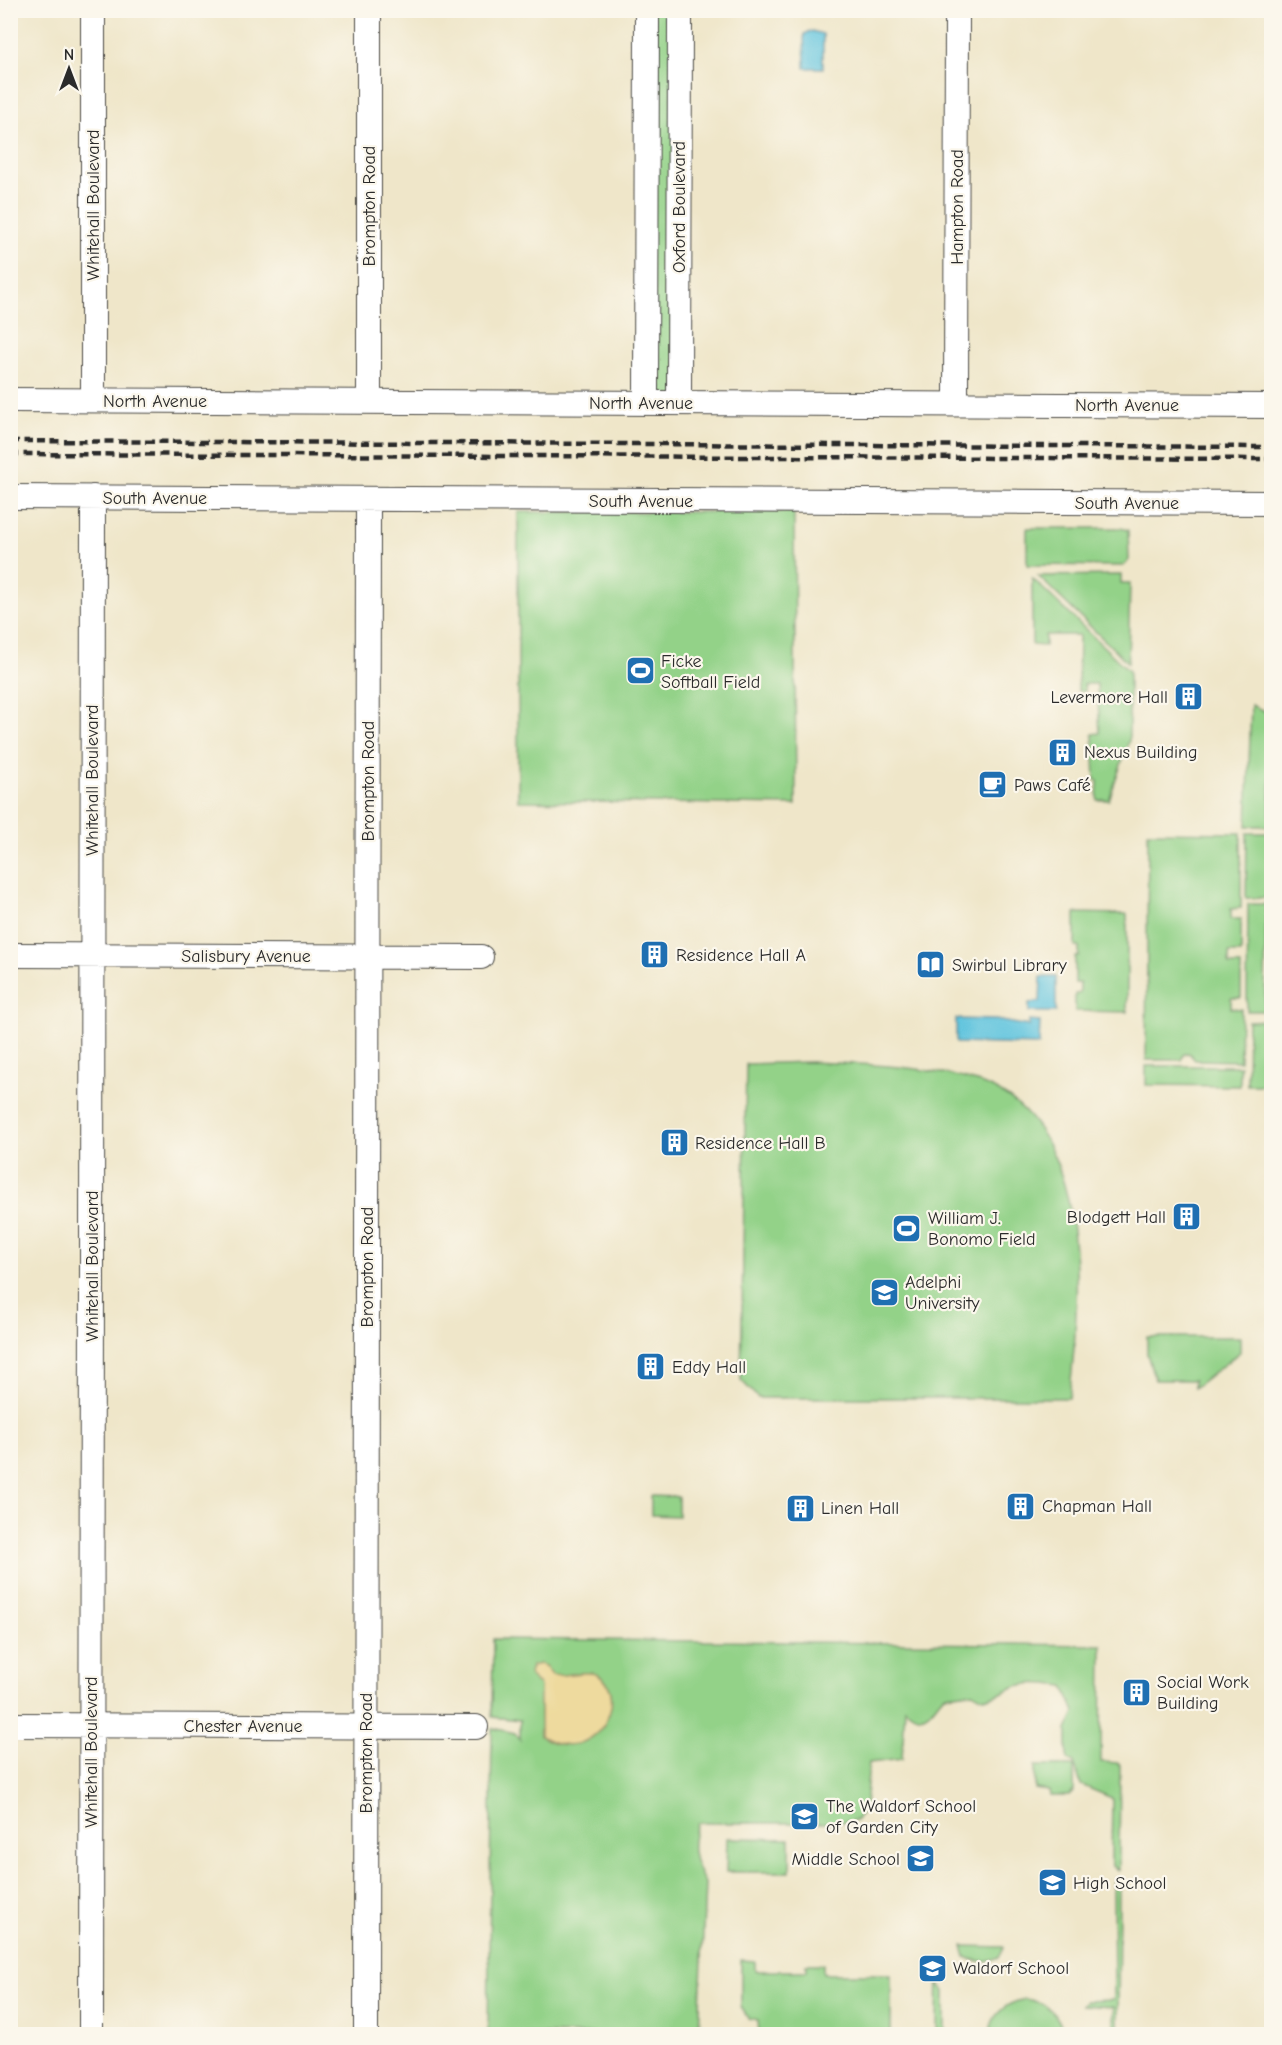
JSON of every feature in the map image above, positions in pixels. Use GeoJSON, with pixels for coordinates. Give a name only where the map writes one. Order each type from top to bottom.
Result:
{"type":"FeatureCollection","features":[{"type":"Feature","properties":{"kind":"street","name":"Whitehall Boulevard"},"geometry":{"type":"LineString","coordinates":[[93,10],[93,400]]}},
{"type":"Feature","properties":{"kind":"street","name":"Brompton Road"},"geometry":{"type":"LineString","coordinates":[[369,10],[369,402]]}},
{"type":"Feature","properties":{"kind":"street","name":"Oxford Boulevard"},"geometry":{"type":"LineString","coordinates":[[646,10],[646,403]]}},
{"type":"Feature","properties":{"kind":"street","name":"Oxford Boulevard"},"geometry":{"type":"LineString","coordinates":[[679,403],[680,10]]}},
{"type":"Feature","properties":{"kind":"street","name":"Hampton Road"},"geometry":{"type":"LineString","coordinates":[[956,404],[957,10]]}},
{"type":"Feature","properties":{"kind":"street"},"geometry":{"type":"LineString","coordinates":[[646,133],[679,132]]}},
{"type":"Feature","properties":{"kind":"street","name":"North Avenue"},"geometry":{"type":"LineString","coordinates":[[10,400],[1272,406]]}},
{"type":"Feature","properties":{"kind":"street","name":"South Avenue"},"geometry":{"type":"LineString","coordinates":[[10,497],[1272,503]]}},
{"type":"Feature","properties":{"kind":"street","name":"Whitehall Boulevard"},"geometry":{"type":"LineString","coordinates":[[91,2034],[93,497]]}},
{"type":"Feature","properties":{"kind":"street","name":"Brompton Road"},"geometry":{"type":"LineString","coordinates":[[366,2034],[368,499]]}},
{"type":"Feature","properties":{"kind":"street","name":"Salisbury Avenue"},"geometry":{"type":"LineString","coordinates":[[10,955],[481,957]]}},
{"type":"Feature","properties":{"kind":"street","name":"Chester Avenue"},"geometry":{"type":"LineString","coordinates":[[10,1725],[476,1727]]}},
{"type":"Feature","properties":{"kind":"green space"},"geometry":{"type":"Polygon","coordinates":[[[650,11],[676,11],[676,400],[649,400],[650,11]]]}},
{"type":"Feature","properties":{"kind":"green space"},"geometry":{"type":"Polygon","coordinates":[[[518,512],[794,512],[796,805],[518,801],[518,512]]]}},
{"type":"Feature","properties":{"kind":"green space"},"geometry":{"type":"Polygon","coordinates":[[[1027,528],[1121,528],[1128,530],[1129,560],[1123,566],[1027,565],[1027,528]]]}},
{"type":"Feature","properties":{"kind":"green space"},"geometry":{"type":"Polygon","coordinates":[[[1121,575],[1121,583],[1130,583],[1128,663],[1038,576],[1121,575]]]}},
{"type":"Feature","properties":{"kind":"green space"},"geometry":{"type":"Polygon","coordinates":[[[1032,578],[1129,671],[1129,741],[1109,800],[1097,800],[1098,781],[1095,780],[1093,734],[1100,733],[1097,684],[1084,684],[1085,691],[1078,691],[1079,635],[1045,635],[1045,646],[1032,645],[1032,578]]]}},
{"type":"Feature","properties":{"kind":"green space"},"geometry":{"type":"Polygon","coordinates":[[[1251,705],[1271,714],[1270,826],[1247,826],[1251,705]]]}},
{"type":"Feature","properties":{"kind":"green space"},"geometry":{"type":"Polygon","coordinates":[[[1148,832],[1241,833],[1241,908],[1231,909],[1231,919],[1241,919],[1241,953],[1229,953],[1229,965],[1241,965],[1241,998],[1231,998],[1231,1008],[1241,1009],[1240,1061],[1195,1060],[1189,1053],[1184,1054],[1181,1060],[1146,1060],[1148,832]]]}},
{"type":"Feature","properties":{"kind":"green space"},"geometry":{"type":"Polygon","coordinates":[[[1247,833],[1271,833],[1271,898],[1246,898],[1247,833]]]}},
{"type":"Feature","properties":{"kind":"green space"},"geometry":{"type":"Polygon","coordinates":[[[1248,904],[1266,904],[1265,1011],[1247,1011],[1248,904]]]}},
{"type":"Feature","properties":{"kind":"green space"},"geometry":{"type":"Polygon","coordinates":[[[1075,913],[1127,914],[1127,1012],[1075,1011],[1075,994],[1080,993],[1080,983],[1075,983],[1075,957],[1079,956],[1079,947],[1075,947],[1075,913]]]}},
{"type":"Feature","properties":{"kind":"green space"},"geometry":{"type":"Polygon","coordinates":[[[1271,1020],[1271,1085],[1247,1085],[1248,1021],[1271,1020]]]}},
{"type":"Feature","properties":{"kind":"green space","name":"William J. Bonomo Field"},"geometry":{"type":"Polygon","coordinates":[[[810,1062],[915,1069],[977,1082],[1015,1103],[1042,1134],[1061,1174],[1071,1218],[1076,1266],[1076,1313],[1069,1398],[758,1398],[741,1380],[746,1064],[810,1062]]]}},
{"type":"Feature","properties":{"kind":"green space"},"geometry":{"type":"Polygon","coordinates":[[[1146,1066],[1240,1066],[1240,1086],[1146,1085],[1146,1066]]]}},
{"type":"Feature","properties":{"kind":"green space"},"geometry":{"type":"Polygon","coordinates":[[[1147,1337],[1240,1337],[1240,1352],[1194,1388],[1194,1380],[1155,1380],[1147,1354],[1147,1337]]]}},
{"type":"Feature","properties":{"kind":"green space"},"geometry":{"type":"Polygon","coordinates":[[[651,1496],[678,1497],[678,1516],[651,1515],[651,1496]]]}},
{"type":"Feature","properties":{"kind":"green space"},"geometry":{"type":"Polygon","coordinates":[[[493,1639],[1102,1645],[1101,1762],[1120,1763],[1119,1870],[1112,1866],[1111,1858],[1112,1798],[1081,1785],[1074,1763],[1067,1760],[1067,1730],[1075,1712],[1064,1686],[1024,1684],[988,1697],[973,1692],[944,1695],[928,1714],[923,1716],[912,1714],[905,1708],[902,1759],[869,1763],[865,1807],[857,1820],[830,1823],[698,1823],[693,1839],[693,1854],[705,1883],[699,2034],[488,2034],[492,1728],[515,1733],[520,1740],[520,1720],[492,1717],[493,1639]]]}},
{"type":"Feature","properties":{"kind":"green space"},"geometry":{"type":"Polygon","coordinates":[[[1035,1766],[1074,1766],[1074,1791],[1069,1796],[1050,1796],[1049,1791],[1035,1789],[1035,1766]]]}},
{"type":"Feature","properties":{"kind":"green space"},"geometry":{"type":"Polygon","coordinates":[[[727,1838],[790,1839],[790,1872],[726,1872],[727,1838]]]}},
{"type":"Feature","properties":{"kind":"green space"},"geometry":{"type":"Polygon","coordinates":[[[1119,1878],[1118,2034],[1114,2034],[1114,2007],[1082,2005],[1085,2001],[1114,2000],[1113,1882],[1119,1878]]]}},
{"type":"Feature","properties":{"kind":"green space"},"geometry":{"type":"Polygon","coordinates":[[[963,1946],[1004,1947],[999,1957],[982,1961],[966,1957],[963,1946]]]}},
{"type":"Feature","properties":{"kind":"green space"},"geometry":{"type":"Polygon","coordinates":[[[741,1960],[755,1961],[755,1971],[806,1971],[806,1964],[823,1964],[823,1974],[891,1974],[891,2034],[759,2034],[758,2020],[748,2018],[741,2007],[741,1960]]]}},
{"type":"Feature","properties":{"kind":"green space"},"geometry":{"type":"Polygon","coordinates":[[[938,1961],[940,1961],[940,1987],[945,1991],[945,2034],[937,2034],[938,1961]]]}},
{"type":"Feature","properties":{"kind":"green space"},"geometry":{"type":"Polygon","coordinates":[[[1025,1999],[1051,2010],[1059,2021],[1063,2034],[990,2034],[993,2021],[1001,2010],[1025,1999]]]}},
{"type":"Feature","properties":{"kind":"sand"},"geometry":{"type":"Polygon","coordinates":[[[539,1664],[545,1666],[552,1675],[593,1673],[608,1685],[612,1698],[610,1712],[603,1726],[592,1737],[578,1744],[560,1744],[540,1736],[540,1686],[529,1673],[532,1666],[539,1664]]]}},
{"type":"Feature","properties":{"kind":"water"},"geometry":{"type":"Polygon","coordinates":[[[812,31],[823,34],[823,68],[805,68],[804,34],[812,31]]]}},
{"type":"Feature","properties":{"kind":"water"},"geometry":{"type":"Polygon","coordinates":[[[1041,977],[1056,977],[1056,1012],[1029,1012],[1029,1003],[1040,1002],[1041,977]]]}},
{"type":"Feature","properties":{"kind":"water"},"geometry":{"type":"Polygon","coordinates":[[[956,1019],[996,1020],[1029,1026],[1029,1021],[1040,1022],[1039,1045],[956,1043],[956,1019]]]}},
{"type":"Feature","properties":{"kind":"railway"},"geometry":{"type":"LineString","coordinates":[[10,441],[1272,447]]}},
{"type":"Feature","properties":{"kind":"railway"},"geometry":{"type":"LineString","coordinates":[[10,454],[1272,459]]}},
{"type":"Feature","properties":{"kind":"place","name":"Ficke Softball Field"},"geometry":{"type":"Point","coordinates":[640,671]}},
{"type":"Feature","properties":{"kind":"place","name":"Levermore Hall"},"geometry":{"type":"Point","coordinates":[1189,697]}},
{"type":"Feature","properties":{"kind":"place","name":"Nexus Building"},"geometry":{"type":"Point","coordinates":[1063,752]}},
{"type":"Feature","properties":{"kind":"place","name":"Paws Café"},"geometry":{"type":"Point","coordinates":[993,785]}},
{"type":"Feature","properties":{"kind":"place","name":"Residence Hall A"},"geometry":{"type":"Point","coordinates":[655,955]}},
{"type":"Feature","properties":{"kind":"place","name":"Swirbul Library"},"geometry":{"type":"Point","coordinates":[931,965]}},
{"type":"Feature","properties":{"kind":"place","name":"Residence Hall B"},"geometry":{"type":"Point","coordinates":[674,1143]}},
{"type":"Feature","properties":{"kind":"place","name":"Blodgett Hall"},"geometry":{"type":"Point","coordinates":[1187,1217]}},
{"type":"Feature","properties":{"kind":"place","name":"William J. Bonomo Field"},"geometry":{"type":"Point","coordinates":[907,1228]}},
{"type":"Feature","properties":{"kind":"place","name":"Adelphi University"},"geometry":{"type":"Point","coordinates":[884,1292]}},
{"type":"Feature","properties":{"kind":"place","name":"Eddy Hall"},"geometry":{"type":"Point","coordinates":[651,1367]}},
{"type":"Feature","properties":{"kind":"place","name":"Chapman Hall"},"geometry":{"type":"Point","coordinates":[1021,1506]}},
{"type":"Feature","properties":{"kind":"place","name":"Linen Hall"},"geometry":{"type":"Point","coordinates":[800,1508]}},
{"type":"Feature","properties":{"kind":"place","name":"Social Work Building"},"geometry":{"type":"Point","coordinates":[1136,1692]}},
{"type":"Feature","properties":{"kind":"place","name":"The Waldorf School of Garden City"},"geometry":{"type":"Point","coordinates":[805,1816]}},
{"type":"Feature","properties":{"kind":"place","name":"Middle School"},"geometry":{"type":"Point","coordinates":[921,1859]}},
{"type":"Feature","properties":{"kind":"place","name":"High School"},"geometry":{"type":"Point","coordinates":[1052,1883]}},
{"type":"Feature","properties":{"kind":"place","name":"Waldorf School"},"geometry":{"type":"Point","coordinates":[932,1968]}}]}
